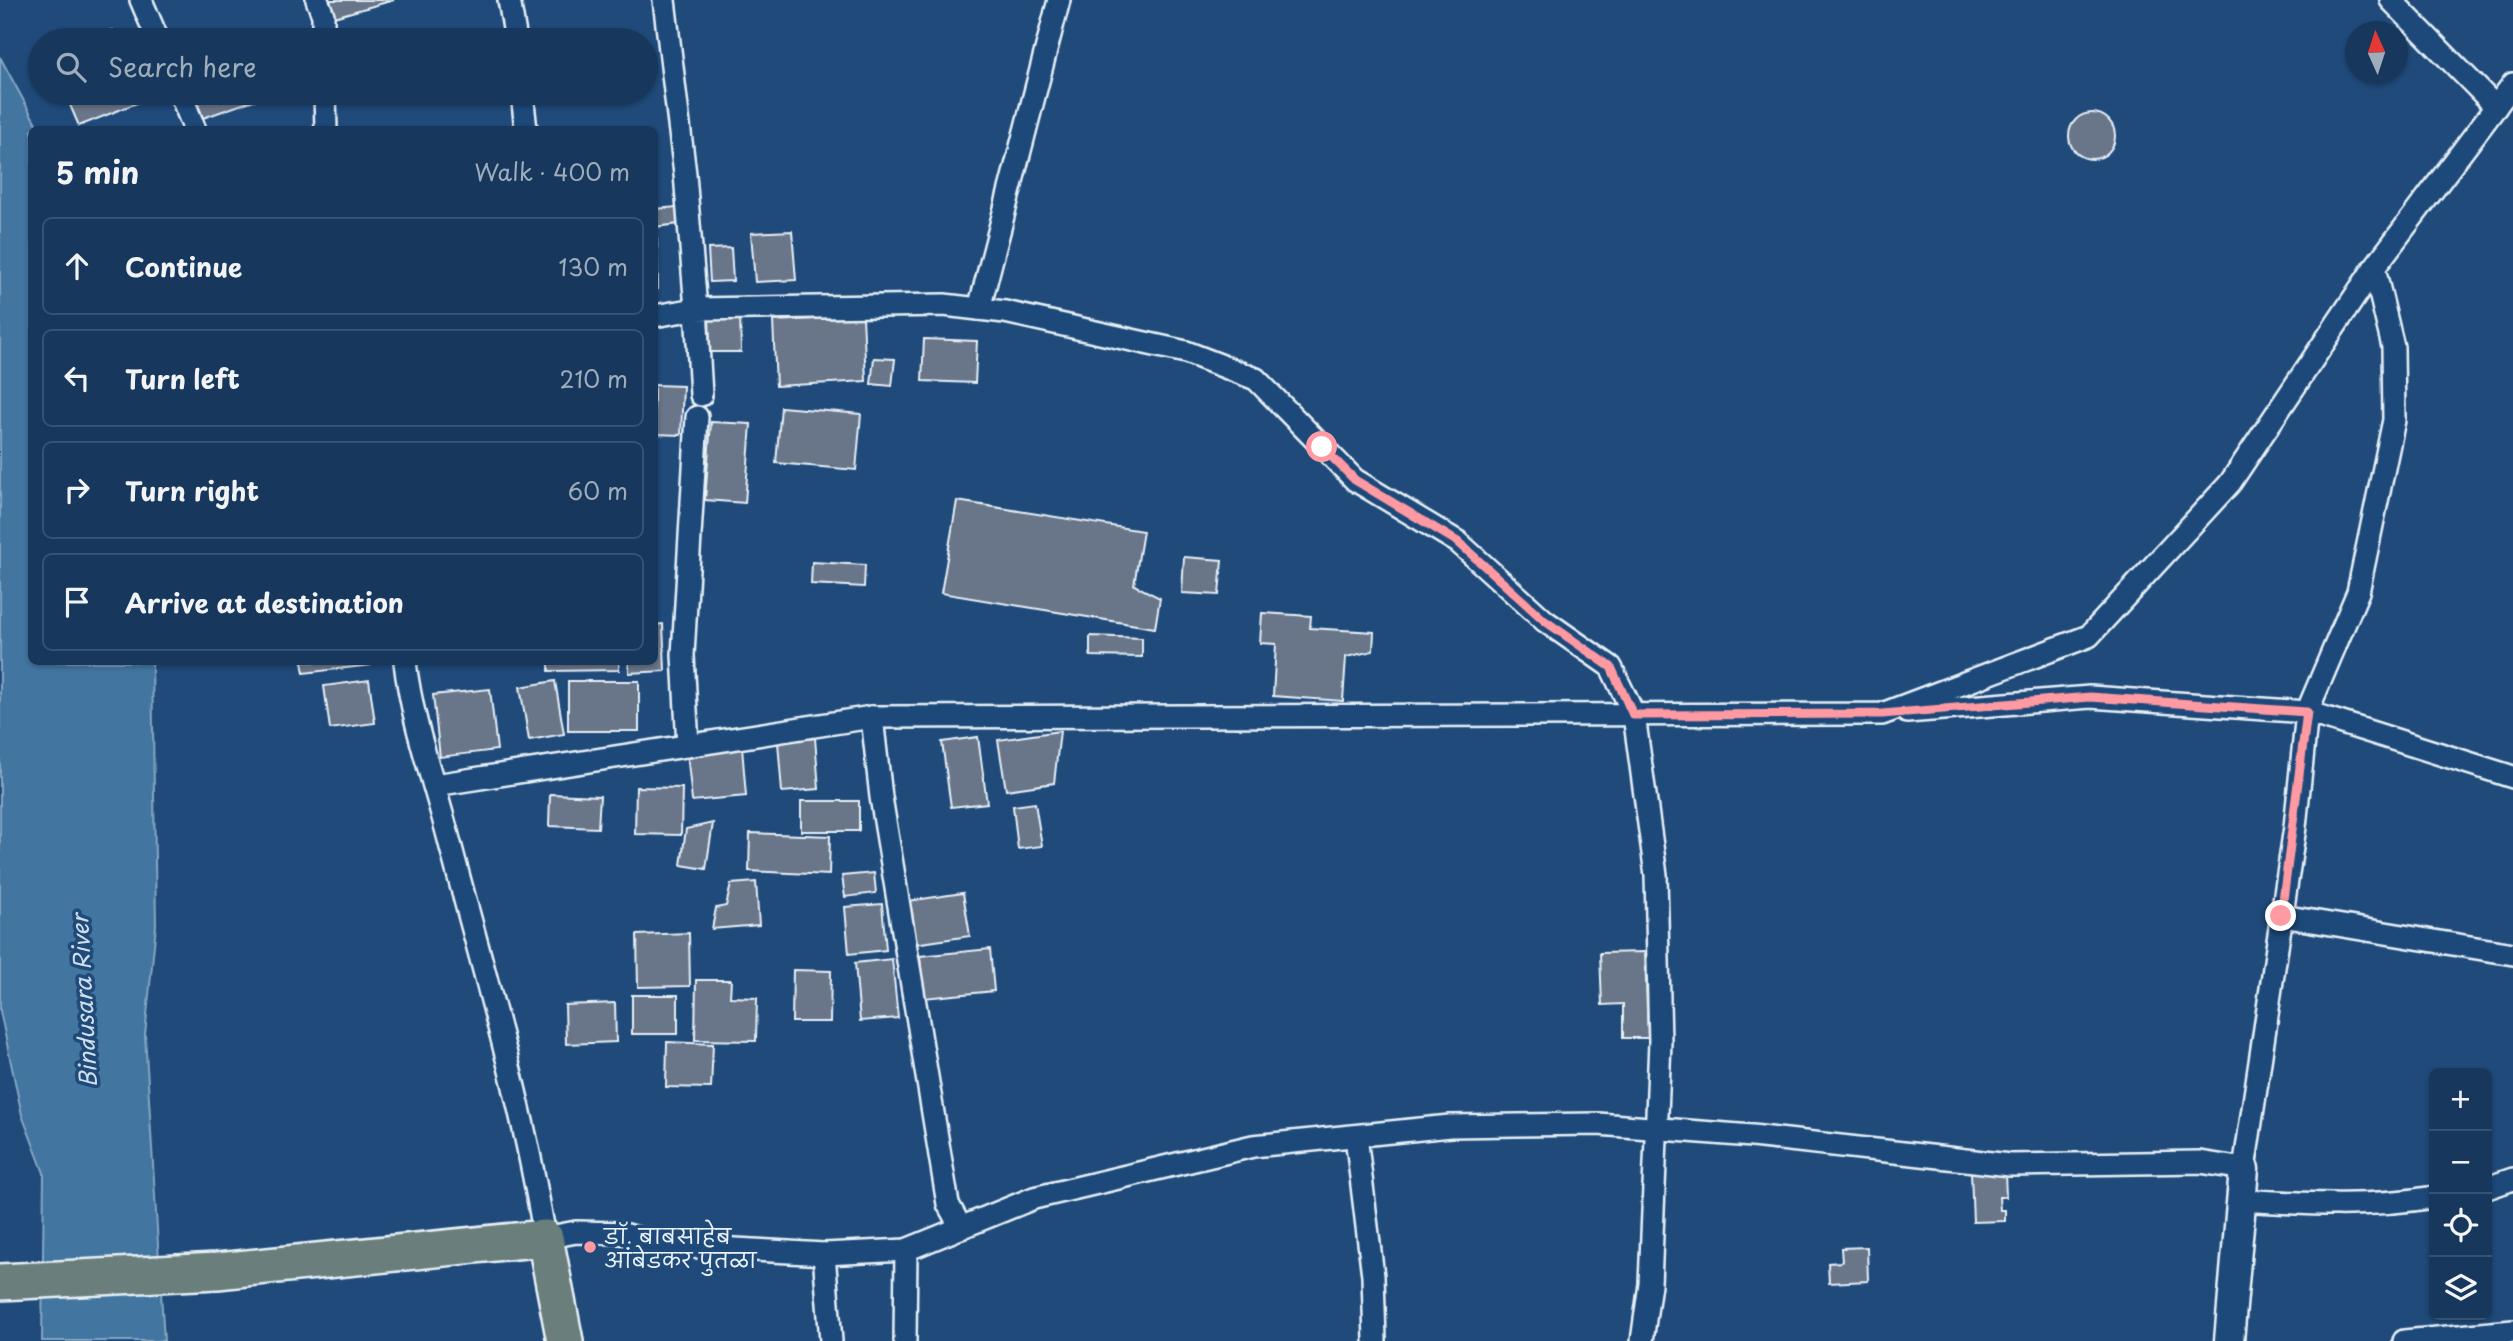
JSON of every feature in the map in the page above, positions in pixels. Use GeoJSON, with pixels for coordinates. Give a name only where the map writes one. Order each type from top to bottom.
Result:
{"type":"FeatureCollection","features":[{"type":"Feature","properties":{"kind":"main road"},"geometry":{"type":"LineString","coordinates":[[0,1282],[217,1270],[545,1238],[565,1341]]}},
{"type":"Feature","properties":{"kind":"street"},"geometry":{"type":"LineString","coordinates":[[141,0],[153,28]]}},
{"type":"Feature","properties":{"kind":"street"},"geometry":{"type":"LineString","coordinates":[[317,0],[323,15],[323,28]]}},
{"type":"Feature","properties":{"kind":"street"},"geometry":{"type":"LineString","coordinates":[[509,0],[514,28]]}},
{"type":"Feature","properties":{"kind":"street"},"geometry":{"type":"LineString","coordinates":[[664,0],[685,174],[701,395]]}},
{"type":"Feature","properties":{"kind":"street"},"geometry":{"type":"LineString","coordinates":[[979,309],[1059,0]]}},
{"type":"Feature","properties":{"kind":"street"},"geometry":{"type":"LineString","coordinates":[[2391,0],[2496,107]]}},
{"type":"Feature","properties":{"kind":"street"},"geometry":{"type":"LineString","coordinates":[[1882,714],[2088,636],[2230,483],[2374,268],[2513,84]]}},
{"type":"Feature","properties":{"kind":"street"},"geometry":{"type":"LineString","coordinates":[[185,105],[193,126]]}},
{"type":"Feature","properties":{"kind":"street"},"geometry":{"type":"LineString","coordinates":[[325,105],[326,126]]}},
{"type":"Feature","properties":{"kind":"street"},"geometry":{"type":"LineString","coordinates":[[523,105],[526,126]]}},
{"type":"Feature","properties":{"kind":"street"},"geometry":{"type":"LineString","coordinates":[[2229,1341],[2244,1169],[2281,916],[2307,712],[2358,593],[2393,420],[2393,347],[2374,268]]}},
{"type":"Feature","properties":{"kind":"street"},"geometry":{"type":"LineString","coordinates":[[658,315],[696,309],[944,305],[979,309],[1186,352],[1256,379],[1355,480],[1458,542],[1545,621],[1611,667],[1633,715],[1656,875],[1660,1042],[1654,1129],[1650,1284],[1642,1341]]}},
{"type":"Feature","properties":{"kind":"street"},"geometry":{"type":"LineString","coordinates":[[688,746],[683,654],[697,417]]}},
{"type":"Feature","properties":{"kind":"street"},"geometry":{"type":"LineString","coordinates":[[405,665],[411,708],[435,785],[531,1151],[545,1238],[576,1232],[620,1233],[663,1245],[824,1254],[906,1250],[1034,1198],[1241,1149],[1450,1126],[1598,1124],[2010,1165],[2200,1162],[2244,1169]]}},
{"type":"Feature","properties":{"kind":"street"},"geometry":{"type":"LineString","coordinates":[[435,785],[872,717],[1882,714],[2090,697],[2307,712],[2513,776]]}},
{"type":"Feature","properties":{"kind":"street"},"geometry":{"type":"LineString","coordinates":[[872,717],[881,797],[948,1204],[961,1228]]}},
{"type":"Feature","properties":{"kind":"street"},"geometry":{"type":"LineString","coordinates":[[2281,916],[2513,954]]}},
{"type":"Feature","properties":{"kind":"street"},"geometry":{"type":"LineString","coordinates":[[1356,1136],[1373,1276],[1375,1341]]}},
{"type":"Feature","properties":{"kind":"street"},"geometry":{"type":"LineString","coordinates":[[2492,1186],[2513,1179]]}},
{"type":"Feature","properties":{"kind":"street"},"geometry":{"type":"LineString","coordinates":[[2241,1200],[2326,1204],[2403,1203],[2429,1198]]}},
{"type":"Feature","properties":{"kind":"street"},"geometry":{"type":"LineString","coordinates":[[905,1341],[906,1250]]}},
{"type":"Feature","properties":{"kind":"street"},"geometry":{"type":"LineString","coordinates":[[824,1254],[831,1341]]}},
{"type":"Feature","properties":{"kind":"street"},"geometry":{"type":"LineString","coordinates":[[2404,1341],[2513,1331]]}},
{"type":"Feature","properties":{"kind":"water","name":"Bindusara River"},"geometry":{"type":"Polygon","coordinates":[[[0,57],[37,126],[28,126],[28,665],[152,665],[156,925],[145,1035],[164,1341],[42,1341],[44,1173],[22,1115],[0,1011],[0,57]]]}},
{"type":"Feature","properties":{"kind":"building"},"geometry":{"type":"Polygon","coordinates":[[[329,0],[394,0],[334,17],[329,0]]]}},
{"type":"Feature","properties":{"kind":"building"},"geometry":{"type":"Polygon","coordinates":[[[70,105],[132,105],[79,126],[70,105]]]}},
{"type":"Feature","properties":{"kind":"building"},"geometry":{"type":"Polygon","coordinates":[[[198,105],[240,105],[203,118],[198,105]]]}},
{"type":"Feature","properties":{"kind":"building"},"geometry":{"type":"Polygon","coordinates":[[[2092,113],[2108,120],[2115,136],[2108,152],[2092,159],[2076,152],[2069,136],[2076,120],[2092,113]]]}},
{"type":"Feature","properties":{"kind":"building"},"geometry":{"type":"Polygon","coordinates":[[[678,207],[679,224],[658,227],[658,209],[678,207]]]}},
{"type":"Feature","properties":{"kind":"building"},"geometry":{"type":"Polygon","coordinates":[[[792,231],[796,280],[755,282],[751,233],[792,231]]]}},
{"type":"Feature","properties":{"kind":"building"},"geometry":{"type":"Polygon","coordinates":[[[731,248],[733,281],[710,282],[708,249],[731,248]]]}},
{"type":"Feature","properties":{"kind":"building"},"geometry":{"type":"Polygon","coordinates":[[[709,314],[740,314],[741,352],[710,352],[709,314]]]}},
{"type":"Feature","properties":{"kind":"building"},"geometry":{"type":"Polygon","coordinates":[[[863,317],[866,381],[776,386],[773,321],[863,317]]]}},
{"type":"Feature","properties":{"kind":"building"},"geometry":{"type":"Polygon","coordinates":[[[924,339],[977,341],[975,383],[922,381],[924,339]]]}},
{"type":"Feature","properties":{"kind":"building"},"geometry":{"type":"Polygon","coordinates":[[[874,358],[895,359],[892,386],[871,384],[874,358]]]}},
{"type":"Feature","properties":{"kind":"building"},"geometry":{"type":"Polygon","coordinates":[[[658,385],[683,386],[681,435],[658,434],[658,385]]]}},
{"type":"Feature","properties":{"kind":"building"},"geometry":{"type":"Polygon","coordinates":[[[781,407],[861,414],[856,470],[776,463],[781,407]]]}},
{"type":"Feature","properties":{"kind":"building"},"geometry":{"type":"Polygon","coordinates":[[[711,422],[751,424],[745,503],[705,500],[711,422]]]}},
{"type":"Feature","properties":{"kind":"building"},"geometry":{"type":"Polygon","coordinates":[[[957,501],[1143,531],[1134,585],[1160,598],[1155,628],[941,593],[957,501]]]}},
{"type":"Feature","properties":{"kind":"building"},"geometry":{"type":"Polygon","coordinates":[[[1184,557],[1222,560],[1219,595],[1182,593],[1184,557]]]}},
{"type":"Feature","properties":{"kind":"building"},"geometry":{"type":"Polygon","coordinates":[[[812,562],[865,565],[864,587],[811,584],[812,562]]]}},
{"type":"Feature","properties":{"kind":"building"},"geometry":{"type":"Polygon","coordinates":[[[1262,613],[1311,616],[1310,628],[1374,632],[1373,651],[1346,657],[1343,701],[1273,696],[1276,644],[1260,643],[1262,613]]]}},
{"type":"Feature","properties":{"kind":"building"},"geometry":{"type":"Polygon","coordinates":[[[663,624],[665,671],[629,673],[629,665],[658,665],[658,625],[663,624]]]}},
{"type":"Feature","properties":{"kind":"building"},"geometry":{"type":"Polygon","coordinates":[[[1090,636],[1142,638],[1142,657],[1090,656],[1090,636]]]}},
{"type":"Feature","properties":{"kind":"building"},"geometry":{"type":"Polygon","coordinates":[[[303,665],[371,665],[304,673],[303,665]]]}},
{"type":"Feature","properties":{"kind":"building"},"geometry":{"type":"Polygon","coordinates":[[[549,665],[619,665],[619,670],[549,671],[549,665]]]}},
{"type":"Feature","properties":{"kind":"building"},"geometry":{"type":"Polygon","coordinates":[[[369,680],[375,723],[330,729],[324,686],[369,680]]]}},
{"type":"Feature","properties":{"kind":"building"},"geometry":{"type":"Polygon","coordinates":[[[555,681],[564,734],[529,740],[520,687],[555,681]]]}},
{"type":"Feature","properties":{"kind":"building"},"geometry":{"type":"Polygon","coordinates":[[[568,681],[639,681],[639,731],[568,731],[568,681]]]}},
{"type":"Feature","properties":{"kind":"building"},"geometry":{"type":"Polygon","coordinates":[[[490,689],[497,750],[440,757],[433,695],[490,689]]]}},
{"type":"Feature","properties":{"kind":"building"},"geometry":{"type":"Polygon","coordinates":[[[1060,731],[1054,783],[1006,790],[998,740],[1060,731]]]}},
{"type":"Feature","properties":{"kind":"building"},"geometry":{"type":"Polygon","coordinates":[[[978,737],[987,803],[951,807],[942,742],[978,737]]]}},
{"type":"Feature","properties":{"kind":"building"},"geometry":{"type":"Polygon","coordinates":[[[815,738],[819,789],[782,792],[778,742],[815,738]]]}},
{"type":"Feature","properties":{"kind":"building"},"geometry":{"type":"Polygon","coordinates":[[[742,747],[746,796],[692,801],[687,752],[742,747]]]}},
{"type":"Feature","properties":{"kind":"building"},"geometry":{"type":"Polygon","coordinates":[[[636,787],[682,788],[681,835],[635,834],[636,787]]]}},
{"type":"Feature","properties":{"kind":"building"},"geometry":{"type":"Polygon","coordinates":[[[550,794],[600,796],[598,828],[549,826],[550,794]]]}},
{"type":"Feature","properties":{"kind":"building"},"geometry":{"type":"Polygon","coordinates":[[[801,801],[859,801],[859,831],[801,831],[801,801]]]}},
{"type":"Feature","properties":{"kind":"building"},"geometry":{"type":"Polygon","coordinates":[[[1035,803],[1042,846],[1018,849],[1013,806],[1035,803]]]}},
{"type":"Feature","properties":{"kind":"building"},"geometry":{"type":"Polygon","coordinates":[[[713,823],[706,869],[681,865],[686,829],[713,823]]]}},
{"type":"Feature","properties":{"kind":"building"},"geometry":{"type":"Polygon","coordinates":[[[750,833],[830,836],[829,875],[749,871],[750,833]]]}},
{"type":"Feature","properties":{"kind":"building"},"geometry":{"type":"Polygon","coordinates":[[[874,873],[876,893],[845,897],[842,876],[874,873]]]}},
{"type":"Feature","properties":{"kind":"building"},"geometry":{"type":"Polygon","coordinates":[[[756,882],[759,925],[712,929],[716,908],[726,906],[731,884],[756,882]]]}},
{"type":"Feature","properties":{"kind":"building"},"geometry":{"type":"Polygon","coordinates":[[[963,893],[970,936],[914,944],[908,901],[963,893]]]}},
{"type":"Feature","properties":{"kind":"building"},"geometry":{"type":"Polygon","coordinates":[[[882,904],[886,950],[849,954],[845,907],[882,904]]]}},
{"type":"Feature","properties":{"kind":"building"},"geometry":{"type":"Polygon","coordinates":[[[689,933],[690,986],[638,987],[637,935],[689,933]]]}},
{"type":"Feature","properties":{"kind":"building"},"geometry":{"type":"Polygon","coordinates":[[[990,949],[994,991],[924,998],[920,956],[990,949]]]}},
{"type":"Feature","properties":{"kind":"building"},"geometry":{"type":"Polygon","coordinates":[[[1645,952],[1648,1038],[1623,1038],[1623,1004],[1602,1005],[1600,953],[1645,952]]]}},
{"type":"Feature","properties":{"kind":"building"},"geometry":{"type":"Polygon","coordinates":[[[892,959],[898,1018],[860,1021],[855,963],[892,959]]]}},
{"type":"Feature","properties":{"kind":"building"},"geometry":{"type":"Polygon","coordinates":[[[793,970],[831,971],[830,1022],[792,1022],[793,970]]]}},
{"type":"Feature","properties":{"kind":"building"},"geometry":{"type":"Polygon","coordinates":[[[696,980],[731,980],[730,997],[757,998],[756,1041],[695,1040],[696,980]]]}},
{"type":"Feature","properties":{"kind":"building"},"geometry":{"type":"Polygon","coordinates":[[[632,995],[678,995],[678,1034],[632,1034],[632,995]]]}},
{"type":"Feature","properties":{"kind":"building"},"geometry":{"type":"Polygon","coordinates":[[[615,1003],[616,1042],[566,1044],[565,1005],[615,1003]]]}},
{"type":"Feature","properties":{"kind":"building"},"geometry":{"type":"Polygon","coordinates":[[[667,1042],[713,1044],[711,1088],[666,1087],[667,1042]]]}},
{"type":"Feature","properties":{"kind":"building"},"geometry":{"type":"Polygon","coordinates":[[[1971,1172],[2005,1172],[2006,1197],[1999,1197],[2000,1210],[2005,1210],[2005,1221],[1973,1222],[1971,1172]]]}},
{"type":"Feature","properties":{"kind":"building"},"geometry":{"type":"Polygon","coordinates":[[[1867,1247],[1868,1281],[1829,1283],[1828,1263],[1842,1262],[1841,1248],[1867,1247]]]}},
{"type":"Feature","properties":{"kind":"place","name":"डॉ. बाबसाहेब आंबेडकर पुतळा"},"geometry":{"type":"Point","coordinates":[590,1247]}},
{"type":"Feature","properties":{"kind":"route"},"geometry":{"type":"LineString","coordinates":[[1322,447],[1355,480],[1458,542],[1545,621],[1611,667],[1633,715],[1882,714],[2090,697],[2307,712],[2295,827],[2281,916]]}}]}
